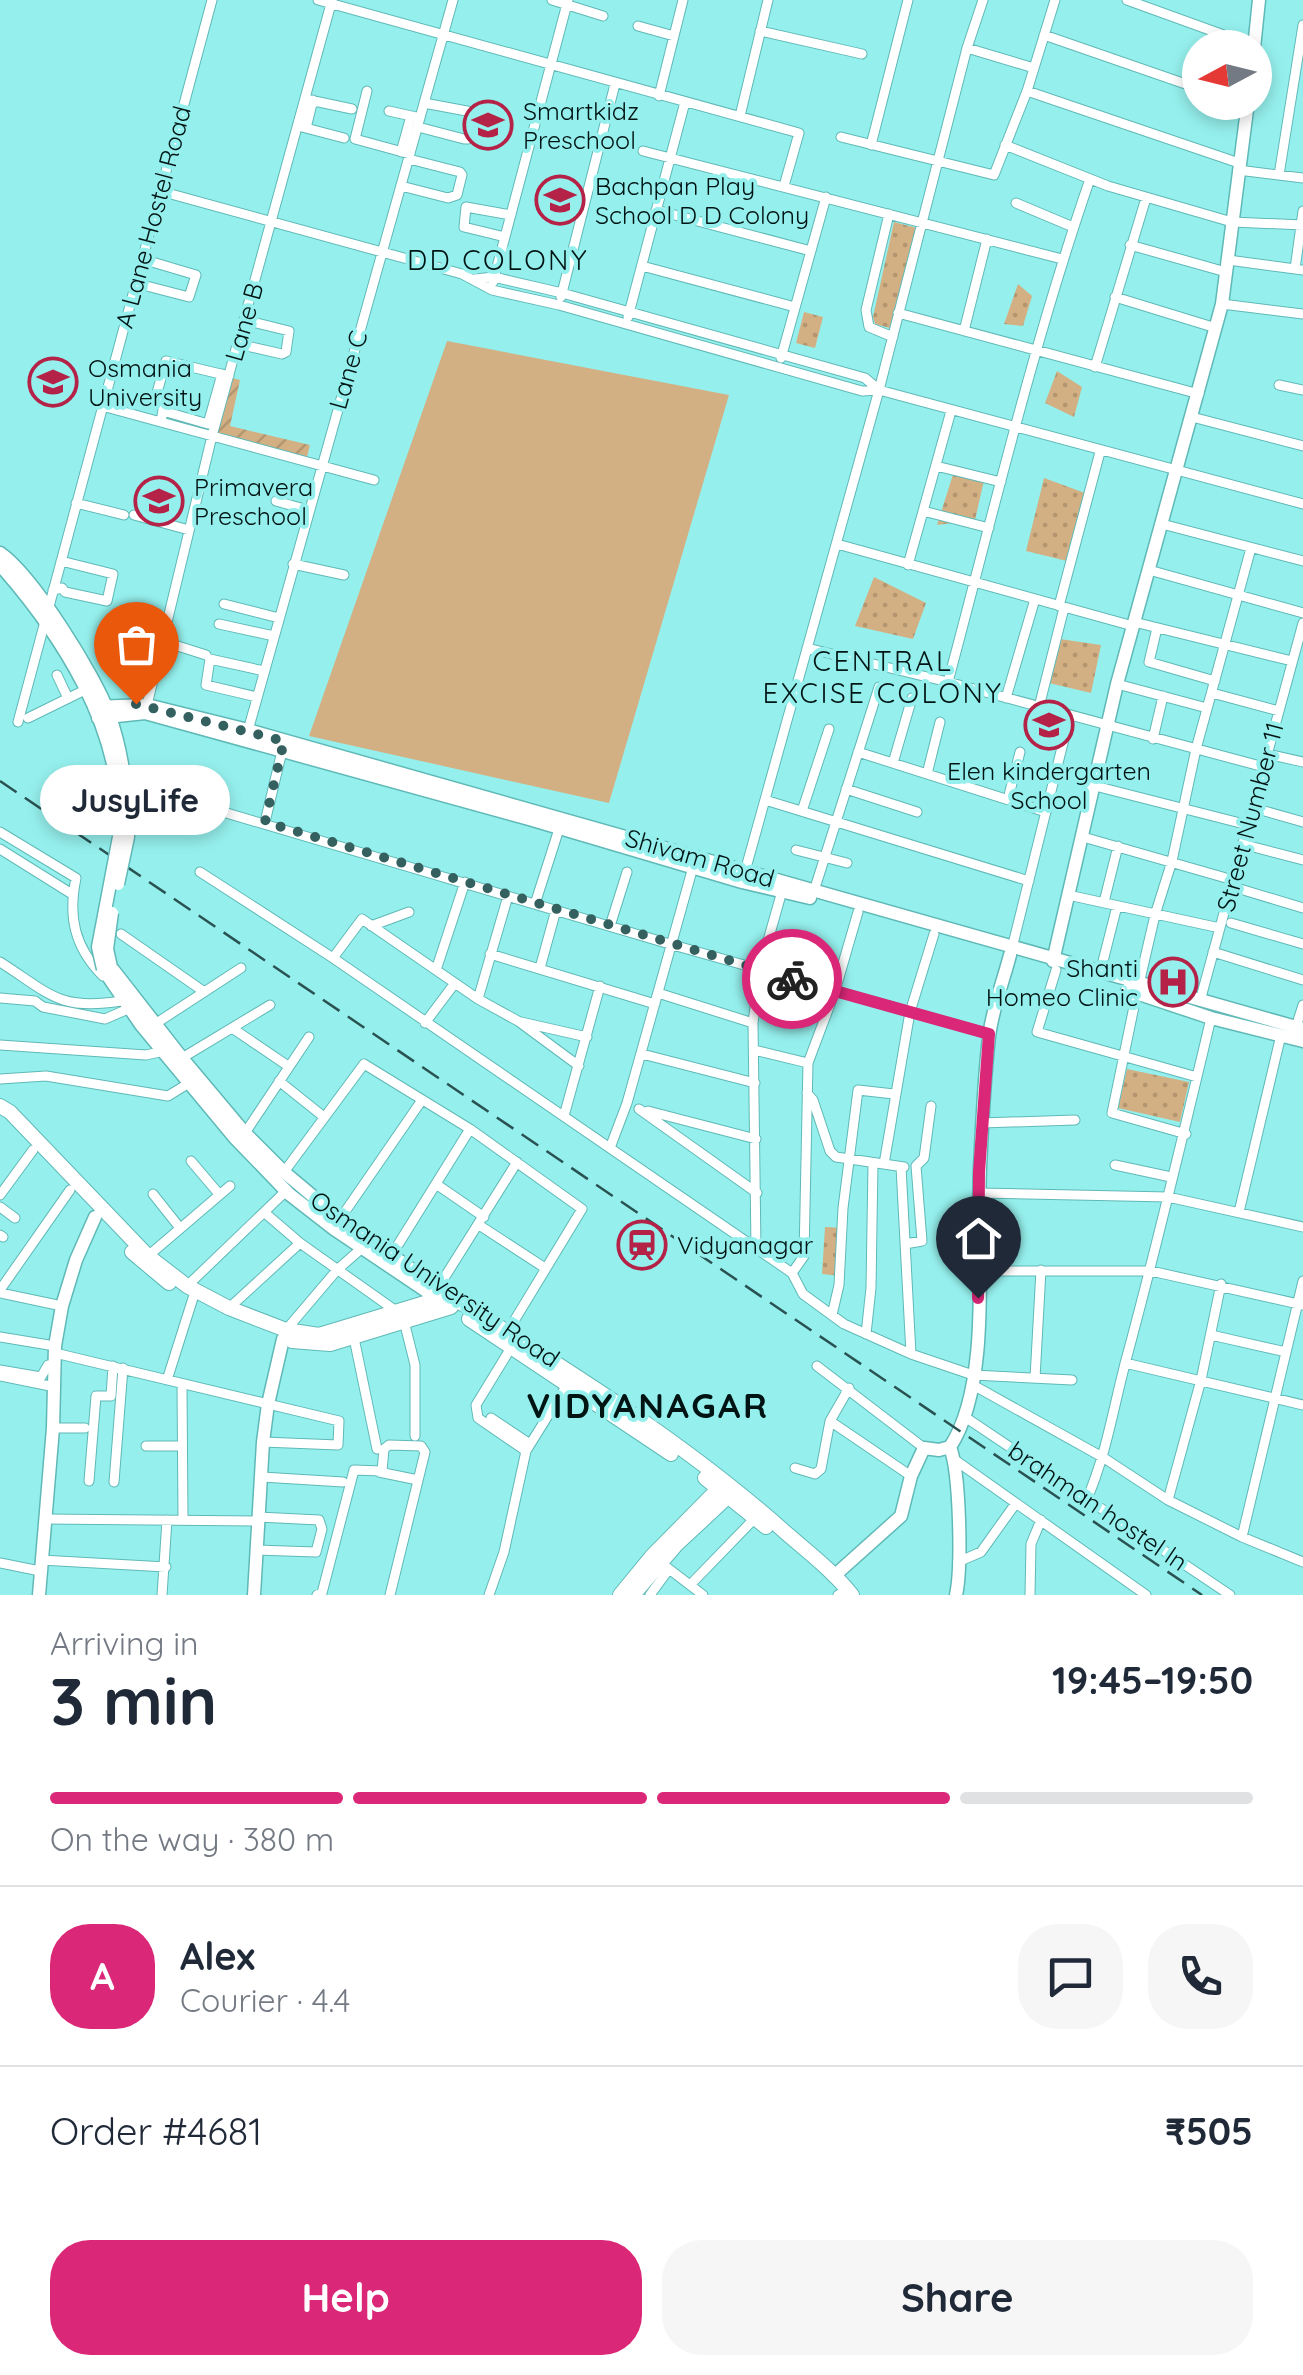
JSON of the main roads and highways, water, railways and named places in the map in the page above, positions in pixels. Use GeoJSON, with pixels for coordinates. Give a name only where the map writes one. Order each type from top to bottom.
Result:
{"type":"FeatureCollection","features":[{"type":"Feature","properties":{"kind":"main road"},"geometry":{"type":"LineString","coordinates":[[1256,30],[1259,0]]}},
{"type":"Feature","properties":{"kind":"main road"},"geometry":{"type":"LineString","coordinates":[[1054,966],[1117,684],[1222,304],[1243,120]]}},
{"type":"Feature","properties":{"kind":"main road"},"geometry":{"type":"LineString","coordinates":[[0,553],[19,570],[118,745],[122,789],[119,836],[98,947],[107,972]]}},
{"type":"Feature","properties":{"kind":"main road"},"geometry":{"type":"LineString","coordinates":[[0,565],[46,615],[84,688],[102,711],[122,789]]}},
{"type":"Feature","properties":{"kind":"main road"},"geometry":{"type":"LineString","coordinates":[[118,745],[129,724],[146,709]]}},
{"type":"Feature","properties":{"kind":"main road","name":"Shivam Road"},"geometry":{"type":"LineString","coordinates":[[102,711],[146,709],[246,735],[559,830],[693,867],[814,891],[1054,966],[1301,1033]]}},
{"type":"Feature","properties":{"kind":"main road","name":"Shivam Road"},"geometry":{"type":"LineString","coordinates":[[283,746],[744,876],[782,891],[1017,954]]}},
{"type":"Feature","properties":{"kind":"main road"},"geometry":{"type":"LineString","coordinates":[[956,1595],[952,1454],[973,1380],[989,1034],[1017,954]]}},
{"type":"Feature","properties":{"kind":"main road","name":"Shivam Road"},"geometry":{"type":"LineString","coordinates":[[1054,966],[1100,974],[1138,988]]}},
{"type":"Feature","properties":{"kind":"main road","name":"Osmania University Road"},"geometry":{"type":"LineString","coordinates":[[107,972],[125,1005],[286,1191],[362,1248],[510,1338],[728,1489]]}},
{"type":"Feature","properties":{"kind":"main road","name":"Osmania University Road"},"geometry":{"type":"LineString","coordinates":[[107,972],[245,1133],[284,1172],[438,1296]]}},
{"type":"Feature","properties":{"kind":"main road","name":"Shivam Road"},"geometry":{"type":"LineString","coordinates":[[1198,1006],[1212,1018],[1281,1035],[1301,1033]]}},
{"type":"Feature","properties":{"kind":"main road"},"geometry":{"type":"LineString","coordinates":[[0,1107],[4,1118],[144,1265],[233,1319],[320,1345],[354,1338],[438,1296]]}},
{"type":"Feature","properties":{"kind":"main road"},"geometry":{"type":"LineString","coordinates":[[0,1107],[10,1112],[148,1256],[190,1292],[285,1334],[329,1333],[396,1320],[438,1296]]}},
{"type":"Feature","properties":{"kind":"main road"},"geometry":{"type":"LineString","coordinates":[[39,1595],[55,1355],[62,1306],[76,1260],[96,1217]]}},
{"type":"Feature","properties":{"kind":"main road"},"geometry":{"type":"LineString","coordinates":[[254,1595],[263,1442],[285,1334]]}},
{"type":"Feature","properties":{"kind":"main road","name":"Osmania University Road"},"geometry":{"type":"LineString","coordinates":[[510,1338],[567,1386],[728,1489]]}},
{"type":"Feature","properties":{"kind":"main road"},"geometry":{"type":"LineString","coordinates":[[834,1576],[901,1516],[910,1476],[924,1448],[952,1454]]}},
{"type":"Feature","properties":{"kind":"main road"},"geometry":{"type":"LineString","coordinates":[[728,1489],[839,1595]]}},
{"type":"Feature","properties":{"kind":"main road"},"geometry":{"type":"LineString","coordinates":[[633,1595],[665,1566],[728,1489]]}},
{"type":"Feature","properties":{"kind":"main road"},"geometry":{"type":"LineString","coordinates":[[728,1489],[852,1595]]}},
{"type":"Feature","properties":{"kind":"main road"},"geometry":{"type":"LineString","coordinates":[[620,1595],[652,1556],[728,1489]]}},
{"type":"Feature","properties":{"kind":"railway"},"geometry":{"type":"LineString","coordinates":[[0,781],[1202,1595]]}},
{"type":"Feature","properties":{"kind":"place","name":"Smartkidz Preschool"},"geometry":{"type":"Point","coordinates":[488,125]}},
{"type":"Feature","properties":{"kind":"place","name":"Bachpan Play School D D Colony"},"geometry":{"type":"Point","coordinates":[560,200]}},
{"type":"Feature","properties":{"kind":"place","name":"Osmania University"},"geometry":{"type":"Point","coordinates":[53,382]}},
{"type":"Feature","properties":{"kind":"place","name":"Primavera Preschool"},"geometry":{"type":"Point","coordinates":[159,501]}},
{"type":"Feature","properties":{"kind":"place","name":"JusyLife"},"geometry":{"type":"Point","coordinates":[136,704]}},
{"type":"Feature","properties":{"kind":"place","name":"Elen kindergarten School"},"geometry":{"type":"Point","coordinates":[1049,725]}},
{"type":"Feature","properties":{"kind":"place","name":"Shanti Homeo Clinic"},"geometry":{"type":"Point","coordinates":[1173,982]}},
{"type":"Feature","properties":{"kind":"place","name":"Vidyanagar"},"geometry":{"type":"Point","coordinates":[642,1245]}},
{"type":"Feature","properties":{"kind":"district","name":"DD COLONY"},"geometry":{"type":"Point","coordinates":[498,260]}},
{"type":"Feature","properties":{"kind":"district","name":"CENTRAL EXCISE COLONY"},"geometry":{"type":"Point","coordinates":[883,677]}},
{"type":"Feature","properties":{"kind":"district","name":"VIDYANAGAR"},"geometry":{"type":"Point","coordinates":[648,1406]}}]}
